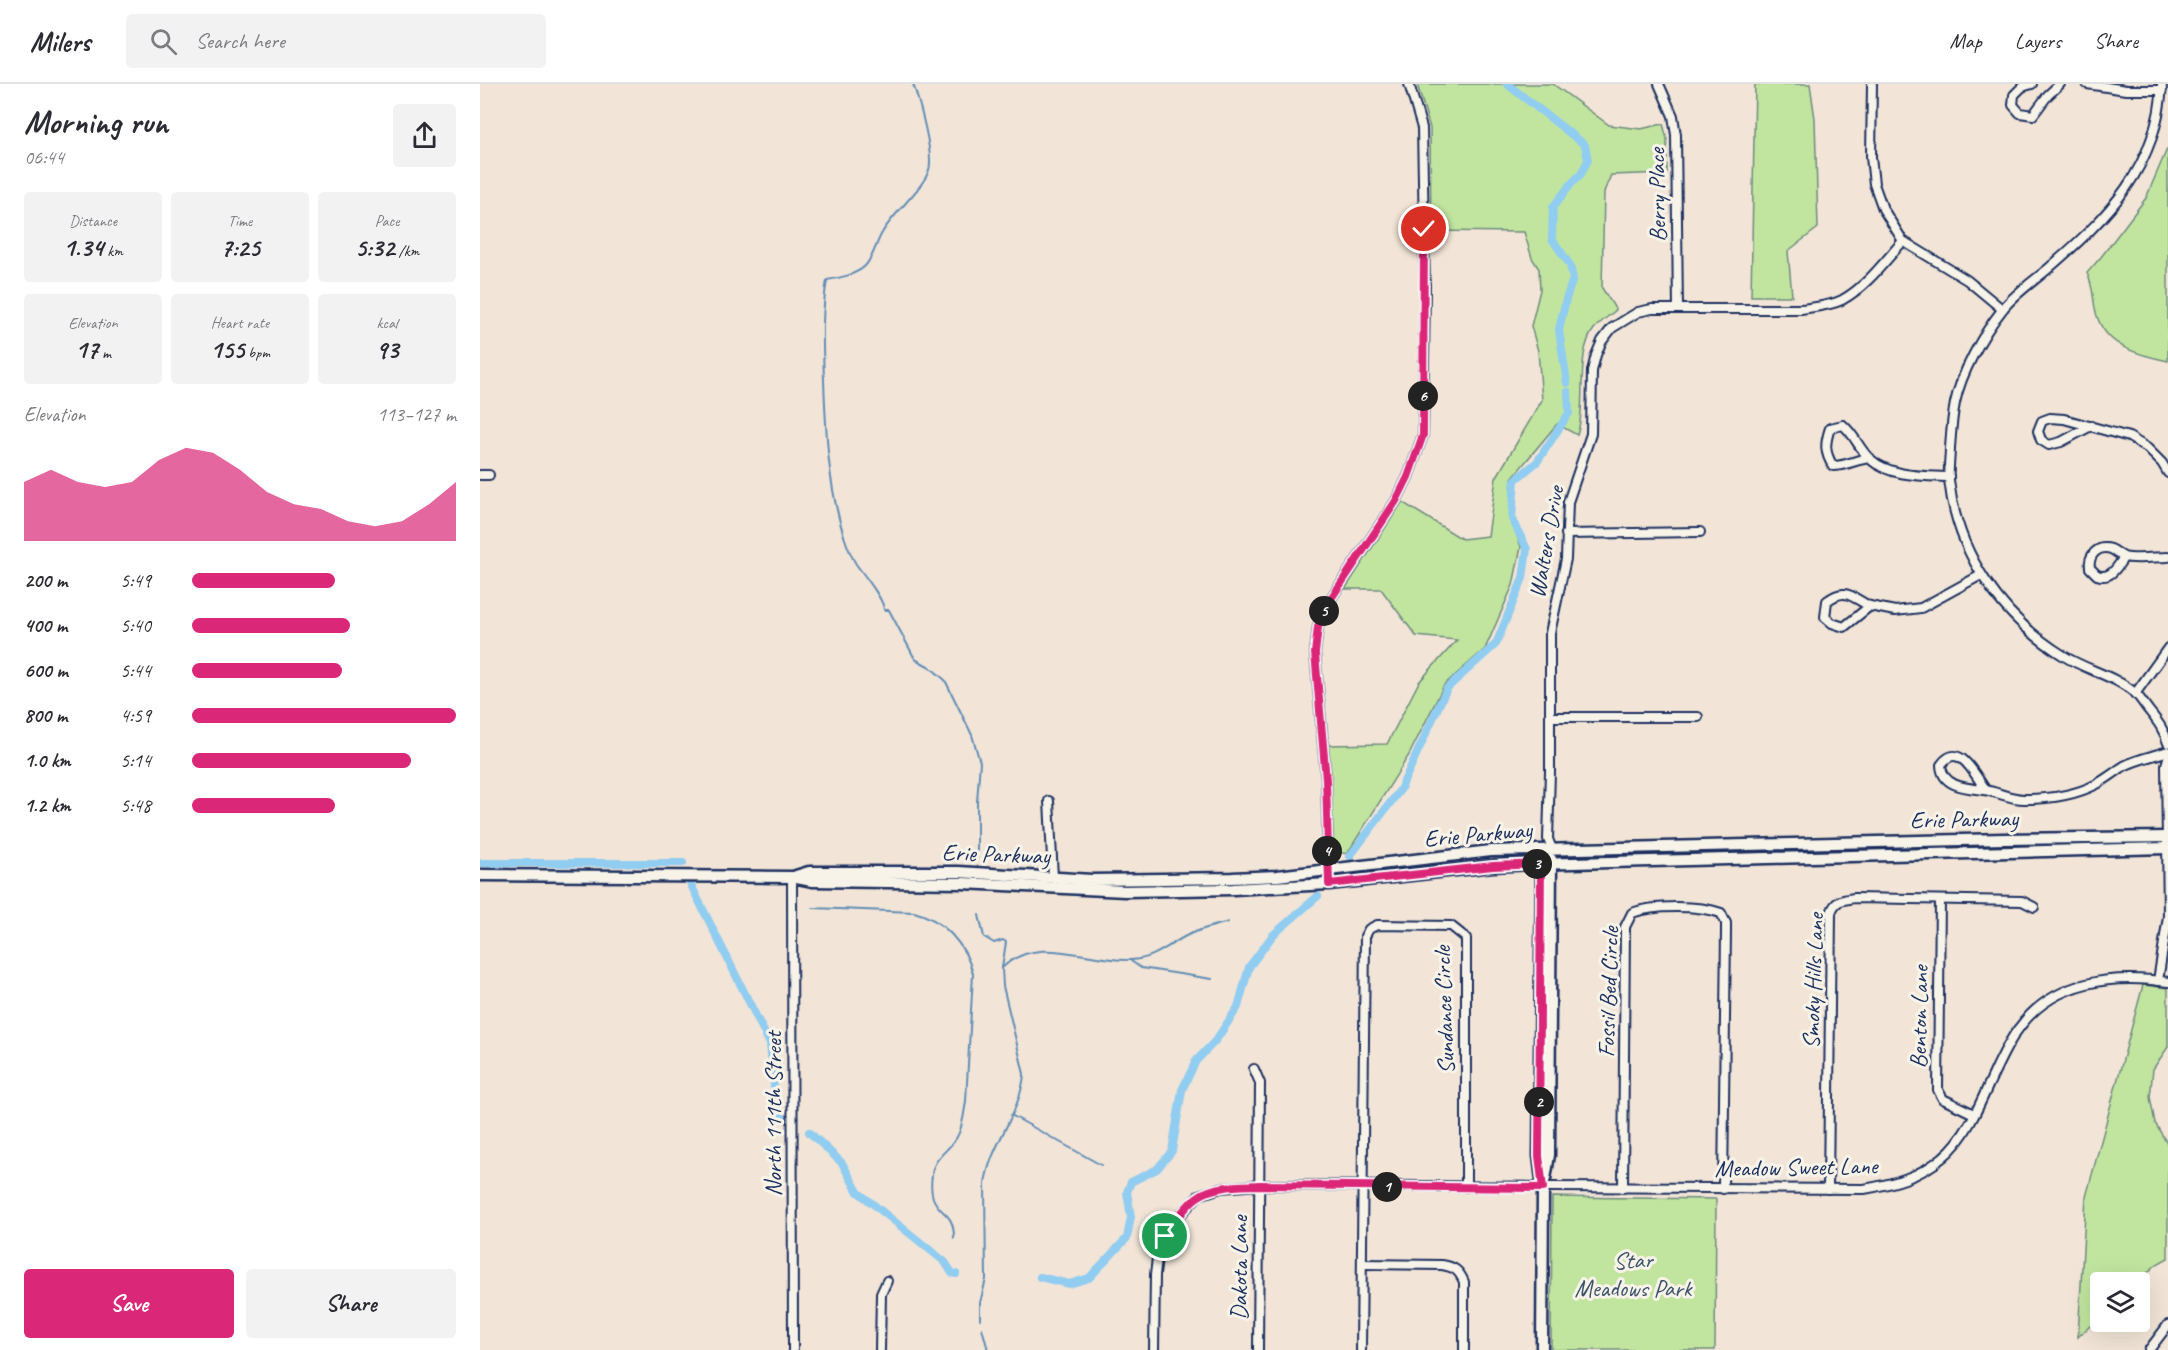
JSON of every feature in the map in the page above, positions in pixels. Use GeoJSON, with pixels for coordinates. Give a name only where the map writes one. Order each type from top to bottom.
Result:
{"type":"FeatureCollection","features":[{"type":"Feature","properties":{"kind":"main road","name":"Erie Parkway"},"geometry":{"type":"LineString","coordinates":[[792,877],[810,872],[958,872],[1114,880],[1232,878],[1328,871],[1547,846],[2168,837]]}},
{"type":"Feature","properties":{"kind":"main road"},"geometry":{"type":"LineString","coordinates":[[1542,1350],[1543,1188],[1539,1156],[1547,846]]}},
{"type":"Feature","properties":{"kind":"main road","name":"Erie Parkway"},"geometry":{"type":"LineString","coordinates":[[480,875],[792,877],[812,881],[962,883],[1125,891],[1329,884],[1493,866],[2168,848]]}},
{"type":"Feature","properties":{"kind":"street"},"geometry":{"type":"LineString","coordinates":[[1329,884],[1326,780],[1315,653],[1318,627],[1326,606],[1396,501],[1408,477],[1423,435],[1425,287],[1422,128],[1409,84]]}},
{"type":"Feature","properties":{"kind":"street","name":"Berry Place"},"geometry":{"type":"LineString","coordinates":[[1659,84],[1672,116],[1676,135],[1677,309]]}},
{"type":"Feature","properties":{"kind":"street"},"geometry":{"type":"LineString","coordinates":[[1872,84],[1871,157],[1874,184],[1883,209],[1903,241],[1967,280],[2002,309]]}},
{"type":"Feature","properties":{"kind":"street"},"geometry":{"type":"LineString","coordinates":[[2032,84],[2022,87],[2014,95],[2013,105],[2020,113],[2033,115],[2048,95],[2060,84]]}},
{"type":"Feature","properties":{"kind":"street"},"geometry":{"type":"LineString","coordinates":[[2087,84],[2126,90],[2162,87],[2150,142],[2138,170],[2111,209],[2069,250],[2002,309],[1978,347],[1955,401],[1949,477],[1953,507],[1962,537],[1981,575],[2005,608],[2023,626],[2064,656],[2135,694],[2164,729],[2168,743]]}},
{"type":"Feature","properties":{"kind":"street","name":"Walters Drive"},"geometry":{"type":"LineString","coordinates":[[1547,846],[1550,633],[1566,559],[1568,502],[1591,434],[1592,371],[1602,341],[1612,328],[1638,312],[1652,309],[1801,309],[1842,300],[1865,283],[1903,241]]}},
{"type":"Feature","properties":{"kind":"street"},"geometry":{"type":"LineString","coordinates":[[2091,426],[2061,442],[2049,445],[2041,440],[2038,431],[2042,421],[2050,418],[2064,419],[2091,426],[2129,437],[2147,448],[2162,463],[2168,473]]}},
{"type":"Feature","properties":{"kind":"street"},"geometry":{"type":"LineString","coordinates":[[1870,458],[1860,459],[1844,466],[1833,466],[1826,456],[1826,441],[1830,428],[1843,425],[1853,433],[1870,458],[1884,466],[1911,476],[1949,477]]}},
{"type":"Feature","properties":{"kind":"street"},"geometry":{"type":"LineString","coordinates":[[1566,534],[1700,532]]}},
{"type":"Feature","properties":{"kind":"street"},"geometry":{"type":"LineString","coordinates":[[2124,557],[2113,573],[2108,576],[2097,575],[2090,568],[2091,557],[2097,550],[2110,549],[2124,557],[2168,557]]}},
{"type":"Feature","properties":{"kind":"street"},"geometry":{"type":"LineString","coordinates":[[1870,606],[1844,627],[1832,623],[1826,617],[1827,601],[1836,594],[1848,594],[1870,606],[1895,611],[1921,608],[1981,575]]}},
{"type":"Feature","properties":{"kind":"street"},"geometry":{"type":"LineString","coordinates":[[2135,694],[2168,648]]}},
{"type":"Feature","properties":{"kind":"street"},"geometry":{"type":"LineString","coordinates":[[1550,717],[1698,717]]}},
{"type":"Feature","properties":{"kind":"street"},"geometry":{"type":"LineString","coordinates":[[1986,790],[1963,758],[1950,756],[1941,765],[1943,776],[1950,783],[1971,790],[1986,790],[2003,796],[2023,799],[2048,798],[2075,793],[2096,784],[2125,766],[2168,751]]}},
{"type":"Feature","properties":{"kind":"street"},"geometry":{"type":"LineString","coordinates":[[2158,981],[2168,916],[2166,765],[2168,758]]}},
{"type":"Feature","properties":{"kind":"street"},"geometry":{"type":"LineString","coordinates":[[1049,801],[1053,877]]}},
{"type":"Feature","properties":{"kind":"street","name":"North 111th Street"},"geometry":{"type":"LineString","coordinates":[[792,877],[793,1350]]}},
{"type":"Feature","properties":{"kind":"street","name":"Smoky Hills Lane"},"geometry":{"type":"LineString","coordinates":[[1828,1189],[1831,913],[1834,904],[1841,900],[1854,898],[2022,901],[2034,907]]}},
{"type":"Feature","properties":{"kind":"street","name":"Benton Lane"},"geometry":{"type":"LineString","coordinates":[[1940,900],[1938,1090],[1943,1099],[1974,1114]]}},
{"type":"Feature","properties":{"kind":"street","name":"Fossil Bed Circle"},"geometry":{"type":"LineString","coordinates":[[1623,1188],[1625,927],[1632,913],[1645,908],[1713,910],[1720,913],[1726,923],[1723,1188]]}},
{"type":"Feature","properties":{"kind":"street","name":"Sundance Circle"},"geometry":{"type":"LineString","coordinates":[[1362,1187],[1365,936],[1369,929],[1377,925],[1451,926],[1466,938],[1466,1187]]}},
{"type":"Feature","properties":{"kind":"street","name":"Meadow Sweet Lane"},"geometry":{"type":"LineString","coordinates":[[1155,1350],[1157,1258],[1165,1236],[1199,1195],[1221,1188],[1259,1185],[1828,1189],[1874,1188],[1893,1184],[1917,1174],[1945,1156],[1956,1143],[1974,1114],[2007,1045],[2021,1025],[2043,1005],[2065,992],[2093,981],[2133,978],[2168,982]]}},
{"type":"Feature","properties":{"kind":"street","name":"Dakota Lane"},"geometry":{"type":"LineString","coordinates":[[1254,1069],[1260,1083],[1258,1350]]}},
{"type":"Feature","properties":{"kind":"street"},"geometry":{"type":"LineString","coordinates":[[1361,1350],[1362,1187]]}},
{"type":"Feature","properties":{"kind":"street"},"geometry":{"type":"LineString","coordinates":[[1362,1264],[1452,1266],[1460,1273],[1464,1282],[1464,1350]]}},
{"type":"Feature","properties":{"kind":"street"},"geometry":{"type":"LineString","coordinates":[[880,1350],[881,1294],[886,1281]]}},
{"type":"Feature","properties":{"kind":"street"},"geometry":{"type":"LineString","coordinates":[[2149,1350],[2168,1325]]}},
{"type":"Feature","properties":{"kind":"green space"},"geometry":{"type":"Polygon","coordinates":[[[1417,84],[1553,84],[1609,125],[1641,129],[1663,124],[1667,139],[1667,173],[1611,175],[1604,192],[1602,288],[1616,310],[1596,326],[1588,339],[1583,365],[1580,423],[1577,435],[1557,424],[1512,478],[1510,516],[1521,547],[1513,585],[1485,649],[1444,685],[1409,755],[1347,854],[1334,851],[1328,745],[1387,744],[1419,682],[1457,640],[1416,636],[1381,589],[1345,589],[1402,502],[1462,539],[1488,536],[1496,478],[1542,400],[1538,351],[1531,326],[1540,290],[1539,269],[1532,258],[1524,232],[1431,231],[1430,128],[1417,84]]]}},
{"type":"Feature","properties":{"kind":"green space"},"geometry":{"type":"Polygon","coordinates":[[[1755,84],[1810,84],[1815,119],[1818,228],[1788,251],[1792,296],[1751,296],[1755,84]]]}},
{"type":"Feature","properties":{"kind":"green space"},"geometry":{"type":"Polygon","coordinates":[[[2167,149],[2168,361],[2136,353],[2110,337],[2098,319],[2087,273],[2146,198],[2167,149]]]}},
{"type":"Feature","properties":{"kind":"green space"},"geometry":{"type":"Polygon","coordinates":[[[2143,985],[2168,988],[2168,1047],[2153,1069],[2150,1097],[2155,1123],[2168,1145],[2168,1258],[2148,1272],[2090,1272],[2090,1326],[2078,1337],[2086,1197],[2143,985]]]}},
{"type":"Feature","properties":{"kind":"green space","name":"Star Meadows Park"},"geometry":{"type":"Polygon","coordinates":[[[1552,1197],[1716,1199],[1715,1350],[1551,1350],[1552,1197]]]}},
{"type":"Feature","properties":{"kind":"waterway"},"geometry":{"type":"LineString","coordinates":[[913,84],[928,140],[930,162],[926,177],[887,225],[865,266],[852,274],[827,280],[823,330],[827,440],[831,480],[839,520],[853,558],[877,593],[884,610],[889,610],[915,659],[930,667],[945,680],[972,735],[980,762],[977,858]]}},
{"type":"Feature","properties":{"kind":"waterway"},"geometry":{"type":"LineString","coordinates":[[1507,84],[1585,145],[1588,160],[1581,174],[1553,207],[1552,239],[1570,265],[1573,279],[1559,330],[1567,383]]}},
{"type":"Feature","properties":{"kind":"waterway"},"geometry":{"type":"LineString","coordinates":[[1350,856],[1400,790],[1447,688],[1496,644],[1523,578],[1527,549],[1512,519],[1515,480],[1537,462],[1569,413],[1568,392]]}},
{"type":"Feature","properties":{"kind":"waterway"},"geometry":{"type":"LineString","coordinates":[[480,863],[683,863]]}},
{"type":"Feature","properties":{"kind":"waterway"},"geometry":{"type":"LineString","coordinates":[[689,881],[770,1044],[775,1097],[784,1119]]}},
{"type":"Feature","properties":{"kind":"waterway"},"geometry":{"type":"LineString","coordinates":[[1040,1277],[1069,1284],[1089,1278],[1127,1238],[1131,1217],[1127,1192],[1131,1182],[1157,1169],[1172,1151],[1182,1090],[1196,1061],[1216,1040],[1238,1007],[1249,967],[1273,935],[1318,896]]}},
{"type":"Feature","properties":{"kind":"waterway"},"geometry":{"type":"LineString","coordinates":[[813,908],[914,912],[925,915],[952,935],[970,963],[973,974],[964,1115],[961,1129],[954,1142],[935,1163],[931,1181],[933,1198],[952,1223],[954,1238]]}},
{"type":"Feature","properties":{"kind":"waterway"},"geometry":{"type":"LineString","coordinates":[[979,915],[984,937],[994,943],[1003,940],[1006,942],[1002,968],[1003,986],[1024,1074],[1022,1088],[993,1156],[985,1184],[986,1279],[980,1303],[980,1319]]}},
{"type":"Feature","properties":{"kind":"waterway"},"geometry":{"type":"LineString","coordinates":[[1002,968],[1016,958],[1031,952],[1063,952],[1114,959],[1139,959],[1154,954],[1193,933],[1228,922]]}},
{"type":"Feature","properties":{"kind":"waterway"},"geometry":{"type":"LineString","coordinates":[[1131,961],[1141,968],[1212,979]]}},
{"type":"Feature","properties":{"kind":"waterway"},"geometry":{"type":"LineString","coordinates":[[1011,1115],[1101,1165]]}},
{"type":"Feature","properties":{"kind":"waterway"},"geometry":{"type":"LineString","coordinates":[[809,1132],[842,1163],[858,1192],[945,1262],[952,1273],[956,1274]]}},
{"type":"Feature","properties":{"kind":"waterway"},"geometry":{"type":"LineString","coordinates":[[982,1328],[988,1350]]}},
{"type":"Feature","properties":{"kind":"route"},"geometry":{"type":"LineString","coordinates":[[1165,1236],[1199,1195],[1221,1188],[1259,1185],[1543,1188],[1539,1156],[1541,864],[1493,866],[1329,884],[1326,780],[1315,653],[1318,627],[1326,606],[1396,501],[1408,477],[1423,435],[1424,229]]}}]}
